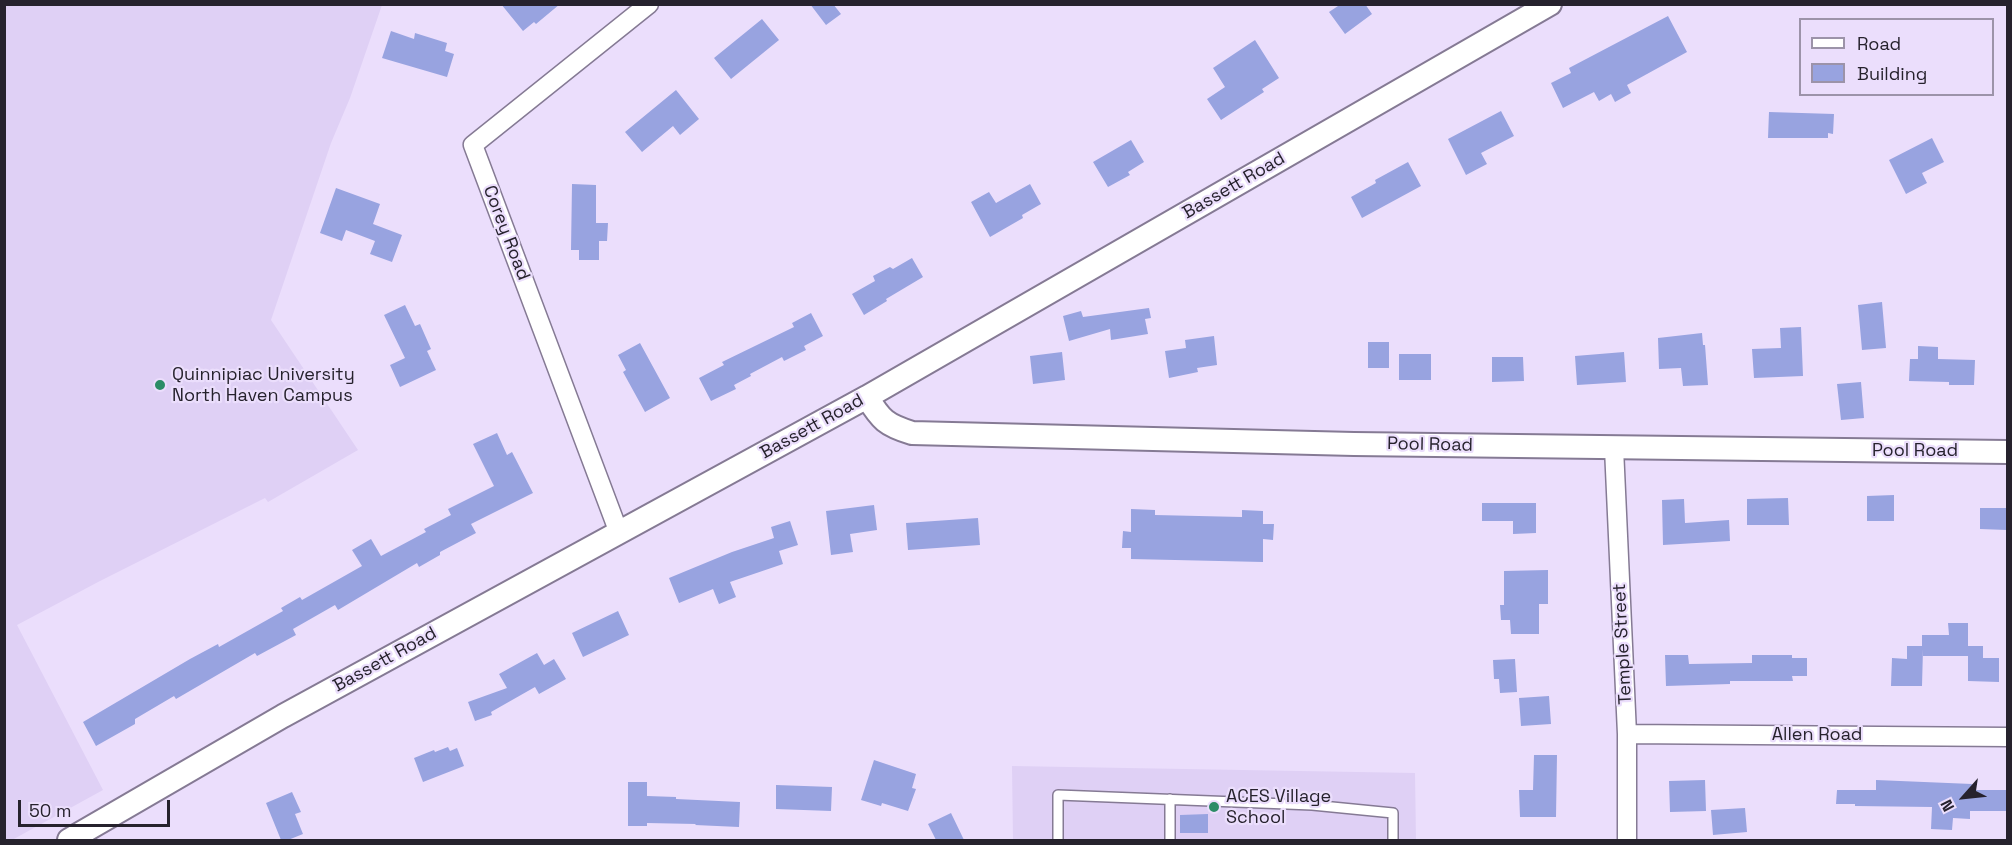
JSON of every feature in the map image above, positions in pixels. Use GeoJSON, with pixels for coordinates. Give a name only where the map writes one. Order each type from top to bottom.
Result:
{"type":"FeatureCollection","features":[{"type":"Feature","properties":{"kind":"street","name":"Corey Road"},"geometry":{"type":"LineString","coordinates":[[619,532],[473,145],[649,4]]}},
{"type":"Feature","properties":{"kind":"street","name":"Bassett Road"},"geometry":{"type":"LineString","coordinates":[[69,840],[283,716],[867,397],[1550,4]]}},
{"type":"Feature","properties":{"kind":"street","name":"Pool Road"},"geometry":{"type":"LineString","coordinates":[[867,397],[879,416],[893,427],[912,433],[1614,448],[2007,452]]}},
{"type":"Feature","properties":{"kind":"street","name":"Temple Street"},"geometry":{"type":"LineString","coordinates":[[1614,448],[1628,734],[1628,840]]}},
{"type":"Feature","properties":{"kind":"street","name":"Allen Road"},"geometry":{"type":"LineString","coordinates":[[1628,734],[2007,737]]}},
{"type":"Feature","properties":{"kind":"lane"},"geometry":{"type":"LineString","coordinates":[[1058,840],[1058,795],[1345,807],[1393,813],[1393,840]]}},
{"type":"Feature","properties":{"kind":"lane"},"geometry":{"type":"LineString","coordinates":[[1170,799],[1170,840]]}},
{"type":"Feature","properties":{"kind":"shaded area","name":"Quinnipiac University North Haven Campus"},"geometry":{"type":"Polygon","coordinates":[[[5,4],[382,5],[350,98],[331,143],[271,320],[358,450],[268,502],[265,498],[17,625],[103,790],[12,840],[4,840],[5,4]]]}},
{"type":"Feature","properties":{"kind":"shaded area","name":"ACES Village School"},"geometry":{"type":"Polygon","coordinates":[[[1012,766],[1415,773],[1416,840],[1013,840],[1012,766]]]}},
{"type":"Feature","properties":{"kind":"building"},"geometry":{"type":"Polygon","coordinates":[[[501,4],[560,4],[536,24],[534,22],[523,31],[501,4]]]}},
{"type":"Feature","properties":{"kind":"building"},"geometry":{"type":"Polygon","coordinates":[[[810,4],[833,4],[841,14],[826,25],[810,4]]]}},
{"type":"Feature","properties":{"kind":"building"},"geometry":{"type":"Polygon","coordinates":[[[1341,4],[1365,4],[1372,14],[1345,34],[1329,12],[1341,4]]]}},
{"type":"Feature","properties":{"kind":"building"},"geometry":{"type":"Polygon","coordinates":[[[1668,16],[1687,52],[1627,85],[1631,93],[1615,102],[1611,94],[1599,101],[1594,92],[1563,108],[1551,83],[1571,73],[1569,68],[1668,16]]]}},
{"type":"Feature","properties":{"kind":"building"},"geometry":{"type":"Polygon","coordinates":[[[762,19],[779,40],[731,79],[714,58],[762,19]]]}},
{"type":"Feature","properties":{"kind":"building"},"geometry":{"type":"Polygon","coordinates":[[[391,31],[414,39],[415,33],[447,43],[445,51],[454,54],[447,77],[382,58],[391,31]]]}},
{"type":"Feature","properties":{"kind":"building"},"geometry":{"type":"Polygon","coordinates":[[[1255,40],[1279,78],[1262,89],[1264,92],[1221,120],[1207,99],[1225,87],[1213,68],[1255,40]]]}},
{"type":"Feature","properties":{"kind":"building"},"geometry":{"type":"Polygon","coordinates":[[[676,90],[699,119],[680,135],[673,126],[642,152],[625,132],[676,90]]]}},
{"type":"Feature","properties":{"kind":"building"},"geometry":{"type":"Polygon","coordinates":[[[1501,111],[1514,136],[1481,153],[1487,164],[1466,175],[1448,139],[1501,111]]]}},
{"type":"Feature","properties":{"kind":"building"},"geometry":{"type":"Polygon","coordinates":[[[1769,112],[1834,114],[1833,134],[1828,133],[1828,138],[1768,138],[1769,112]]]}},
{"type":"Feature","properties":{"kind":"building"},"geometry":{"type":"Polygon","coordinates":[[[1932,138],[1944,162],[1922,173],[1927,183],[1906,194],[1889,160],[1932,138]]]}},
{"type":"Feature","properties":{"kind":"building"},"geometry":{"type":"Polygon","coordinates":[[[1131,140],[1144,162],[1128,172],[1130,175],[1108,187],[1093,162],[1131,140]]]}},
{"type":"Feature","properties":{"kind":"building"},"geometry":{"type":"Polygon","coordinates":[[[1408,162],[1421,186],[1362,218],[1351,197],[1376,183],[1375,180],[1408,162]]]}},
{"type":"Feature","properties":{"kind":"building"},"geometry":{"type":"Polygon","coordinates":[[[572,184],[596,185],[596,223],[608,223],[607,241],[599,241],[599,260],[579,260],[579,250],[571,250],[572,184]]]}},
{"type":"Feature","properties":{"kind":"building"},"geometry":{"type":"Polygon","coordinates":[[[1030,184],[1041,204],[1022,215],[1023,218],[990,237],[971,202],[989,192],[996,203],[1030,184]]]}},
{"type":"Feature","properties":{"kind":"building"},"geometry":{"type":"Polygon","coordinates":[[[336,188],[380,204],[373,224],[402,235],[392,262],[370,254],[375,241],[346,230],[342,241],[320,233],[336,188]]]}},
{"type":"Feature","properties":{"kind":"building"},"geometry":{"type":"Polygon","coordinates":[[[912,258],[923,277],[864,315],[852,294],[875,281],[873,276],[890,267],[893,269],[912,258]]]}},
{"type":"Feature","properties":{"kind":"building"},"geometry":{"type":"Polygon","coordinates":[[[1882,302],[1886,348],[1862,350],[1858,305],[1882,302]]]}},
{"type":"Feature","properties":{"kind":"building"},"geometry":{"type":"Polygon","coordinates":[[[405,305],[415,326],[420,324],[431,349],[427,351],[436,370],[400,387],[390,365],[405,358],[384,315],[405,305]]]}},
{"type":"Feature","properties":{"kind":"building"},"geometry":{"type":"Polygon","coordinates":[[[1149,308],[1151,318],[1145,319],[1148,334],[1111,340],[1110,329],[1069,341],[1063,316],[1081,311],[1083,317],[1149,308]]]}},
{"type":"Feature","properties":{"kind":"building"},"geometry":{"type":"Polygon","coordinates":[[[811,313],[823,336],[804,346],[806,350],[784,361],[782,357],[750,374],[751,376],[734,385],[736,389],[711,401],[699,378],[724,365],[722,362],[794,327],[792,323],[811,313]]]}},
{"type":"Feature","properties":{"kind":"building"},"geometry":{"type":"Polygon","coordinates":[[[1801,327],[1803,376],[1754,378],[1752,349],[1781,348],[1780,328],[1801,327]]]}},
{"type":"Feature","properties":{"kind":"building"},"geometry":{"type":"Polygon","coordinates":[[[1702,333],[1708,385],[1683,386],[1681,368],[1659,369],[1658,338],[1702,333]]]}},
{"type":"Feature","properties":{"kind":"building"},"geometry":{"type":"Polygon","coordinates":[[[1214,336],[1217,365],[1197,368],[1198,372],[1169,378],[1165,351],[1186,348],[1185,340],[1214,336]]]}},
{"type":"Feature","properties":{"kind":"building"},"geometry":{"type":"Polygon","coordinates":[[[1368,342],[1389,342],[1389,368],[1368,368],[1368,342]]]}},
{"type":"Feature","properties":{"kind":"building"},"geometry":{"type":"Polygon","coordinates":[[[640,343],[670,398],[645,412],[623,372],[626,370],[618,355],[640,343]]]}},
{"type":"Feature","properties":{"kind":"building"},"geometry":{"type":"Polygon","coordinates":[[[1918,346],[1938,347],[1938,359],[1975,360],[1974,385],[1909,381],[1910,359],[1918,359],[1918,346]]]}},
{"type":"Feature","properties":{"kind":"building"},"geometry":{"type":"Polygon","coordinates":[[[1062,352],[1065,380],[1033,384],[1030,356],[1062,352]]]}},
{"type":"Feature","properties":{"kind":"building"},"geometry":{"type":"Polygon","coordinates":[[[1624,352],[1626,382],[1577,385],[1575,356],[1624,352]]]}},
{"type":"Feature","properties":{"kind":"building"},"geometry":{"type":"Polygon","coordinates":[[[1399,354],[1431,354],[1431,380],[1399,380],[1399,354]]]}},
{"type":"Feature","properties":{"kind":"building"},"geometry":{"type":"Polygon","coordinates":[[[1492,357],[1523,357],[1524,381],[1492,382],[1492,357]]]}},
{"type":"Feature","properties":{"kind":"building"},"geometry":{"type":"Polygon","coordinates":[[[1861,382],[1864,418],[1841,420],[1837,384],[1861,382]]]}},
{"type":"Feature","properties":{"kind":"building"},"geometry":{"type":"Polygon","coordinates":[[[497,433],[507,455],[512,452],[533,493],[471,524],[476,533],[440,552],[440,555],[419,567],[417,563],[338,610],[335,605],[293,629],[296,635],[257,656],[255,653],[176,699],[174,696],[135,719],[135,724],[96,746],[83,722],[190,659],[218,644],[219,647],[283,611],[281,608],[300,597],[302,600],[362,566],[352,550],[371,539],[381,556],[426,532],[424,529],[451,515],[448,509],[494,486],[473,444],[497,433]]]}},
{"type":"Feature","properties":{"kind":"building"},"geometry":{"type":"Polygon","coordinates":[[[1894,495],[1894,521],[1867,521],[1867,496],[1894,495]]]}},
{"type":"Feature","properties":{"kind":"building"},"geometry":{"type":"Polygon","coordinates":[[[1788,498],[1789,525],[1747,525],[1747,499],[1788,498]]]}},
{"type":"Feature","properties":{"kind":"building"},"geometry":{"type":"Polygon","coordinates":[[[1684,499],[1685,523],[1729,520],[1730,541],[1663,545],[1662,500],[1684,499]]]}},
{"type":"Feature","properties":{"kind":"building"},"geometry":{"type":"Polygon","coordinates":[[[1482,503],[1536,503],[1536,533],[1513,534],[1513,521],[1482,521],[1482,503]]]}},
{"type":"Feature","properties":{"kind":"building"},"geometry":{"type":"Polygon","coordinates":[[[874,505],[877,530],[850,534],[853,552],[831,555],[826,511],[874,505]]]}},
{"type":"Feature","properties":{"kind":"building"},"geometry":{"type":"Polygon","coordinates":[[[1980,508],[2007,508],[2007,530],[1980,529],[1980,508]]]}},
{"type":"Feature","properties":{"kind":"building"},"geometry":{"type":"Polygon","coordinates":[[[1131,509],[1155,510],[1155,515],[1242,517],[1242,510],[1263,511],[1263,524],[1274,524],[1273,540],[1263,539],[1263,562],[1131,559],[1131,548],[1122,548],[1123,531],[1131,532],[1131,509]]]}},
{"type":"Feature","properties":{"kind":"building"},"geometry":{"type":"Polygon","coordinates":[[[978,518],[980,545],[908,550],[906,523],[978,518]]]}},
{"type":"Feature","properties":{"kind":"building"},"geometry":{"type":"Polygon","coordinates":[[[790,521],[798,545],[779,551],[783,564],[730,582],[736,597],[719,604],[713,589],[679,603],[669,578],[732,552],[774,538],[771,527],[790,521]]]}},
{"type":"Feature","properties":{"kind":"building"},"geometry":{"type":"Polygon","coordinates":[[[1548,570],[1548,604],[1539,604],[1539,634],[1511,634],[1510,620],[1501,620],[1500,605],[1504,605],[1504,571],[1548,570]]]}},
{"type":"Feature","properties":{"kind":"building"},"geometry":{"type":"Polygon","coordinates":[[[618,611],[629,635],[583,657],[572,633],[618,611]]]}},
{"type":"Feature","properties":{"kind":"building"},"geometry":{"type":"Polygon","coordinates":[[[1948,623],[1968,623],[1968,656],[1923,656],[1923,649],[1922,686],[1891,686],[1892,658],[1907,659],[1907,646],[1922,646],[1922,635],[1949,635],[1948,623]]]}},
{"type":"Feature","properties":{"kind":"building"},"geometry":{"type":"Polygon","coordinates":[[[1968,646],[1983,646],[1983,658],[1999,658],[1999,682],[1968,681],[1968,646]]]}},
{"type":"Feature","properties":{"kind":"building"},"geometry":{"type":"Polygon","coordinates":[[[537,653],[544,665],[554,659],[566,679],[539,694],[535,687],[491,712],[492,715],[475,721],[468,702],[507,688],[499,674],[537,653]]]}},
{"type":"Feature","properties":{"kind":"building"},"geometry":{"type":"Polygon","coordinates":[[[1665,655],[1688,655],[1689,664],[1752,663],[1752,655],[1792,655],[1792,658],[1807,658],[1807,676],[1792,676],[1793,681],[1730,681],[1730,684],[1666,686],[1665,655]]]}},
{"type":"Feature","properties":{"kind":"building"},"geometry":{"type":"Polygon","coordinates":[[[1515,659],[1517,692],[1500,693],[1499,679],[1494,679],[1493,660],[1515,659]]]}},
{"type":"Feature","properties":{"kind":"building"},"geometry":{"type":"Polygon","coordinates":[[[1549,696],[1551,724],[1521,726],[1519,698],[1549,696]]]}},
{"type":"Feature","properties":{"kind":"building"},"geometry":{"type":"Polygon","coordinates":[[[448,747],[450,751],[457,748],[464,766],[423,782],[414,758],[448,747]]]}},
{"type":"Feature","properties":{"kind":"building"},"geometry":{"type":"Polygon","coordinates":[[[1534,755],[1557,755],[1556,817],[1520,817],[1519,790],[1533,790],[1534,755]]]}},
{"type":"Feature","properties":{"kind":"building"},"geometry":{"type":"Polygon","coordinates":[[[874,760],[916,774],[912,788],[916,789],[908,811],[882,803],[881,806],[861,800],[874,760]]]}},
{"type":"Feature","properties":{"kind":"building"},"geometry":{"type":"Polygon","coordinates":[[[1705,780],[1706,811],[1670,812],[1669,781],[1705,780]]]}},
{"type":"Feature","properties":{"kind":"building"},"geometry":{"type":"Polygon","coordinates":[[[1876,780],[1972,784],[1971,790],[2007,790],[2007,811],[1970,811],[1970,819],[1953,818],[1952,830],[1931,829],[1932,807],[1836,804],[1837,790],[1876,790],[1876,780]]]}},
{"type":"Feature","properties":{"kind":"building"},"geometry":{"type":"Polygon","coordinates":[[[628,782],[647,782],[647,796],[740,802],[739,827],[647,823],[647,826],[628,826],[628,782]]]}},
{"type":"Feature","properties":{"kind":"building"},"geometry":{"type":"Polygon","coordinates":[[[776,785],[832,787],[831,811],[776,809],[776,785]]]}},
{"type":"Feature","properties":{"kind":"building"},"geometry":{"type":"Polygon","coordinates":[[[292,792],[301,812],[295,814],[303,834],[288,840],[281,840],[266,803],[292,792]]]}},
{"type":"Feature","properties":{"kind":"building"},"geometry":{"type":"Polygon","coordinates":[[[1745,808],[1747,832],[1713,835],[1711,810],[1745,808]]]}},
{"type":"Feature","properties":{"kind":"building"},"geometry":{"type":"Polygon","coordinates":[[[951,813],[964,840],[936,840],[928,824],[951,813]]]}},
{"type":"Feature","properties":{"kind":"building"},"geometry":{"type":"Polygon","coordinates":[[[1208,814],[1208,833],[1180,833],[1180,815],[1208,814]]]}},
{"type":"Feature","properties":{"kind":"place","name":"Quinnipiac University North Haven Campus"},"geometry":{"type":"Point","coordinates":[160,385]}},
{"type":"Feature","properties":{"kind":"place","name":"ACES Village School"},"geometry":{"type":"Point","coordinates":[1214,807]}}]}
